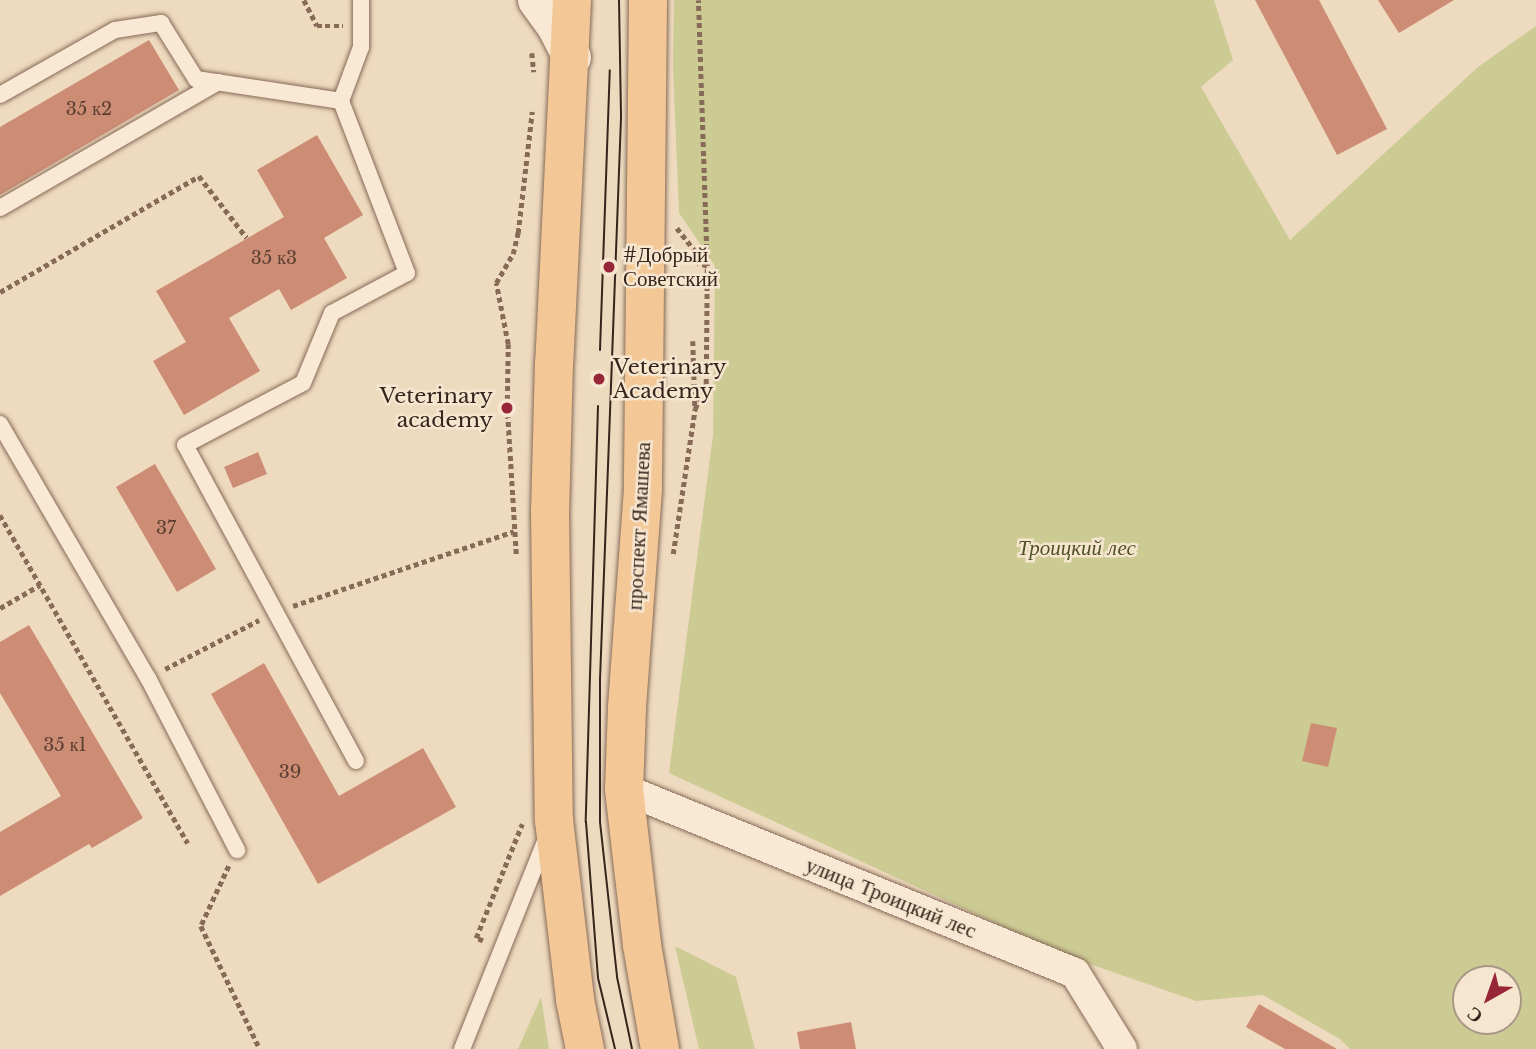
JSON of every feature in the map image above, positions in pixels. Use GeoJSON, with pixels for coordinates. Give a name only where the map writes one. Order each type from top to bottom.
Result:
{"type":"FeatureCollection","features":[{"type":"Feature","properties":{"kind":"main road"},"geometry":{"type":"LineString","coordinates":[[572,0],[572,57],[553,394],[539,820],[585,1049]]}},
{"type":"Feature","properties":{"kind":"main road","name":"проспект Ямашева"},"geometry":{"type":"LineString","coordinates":[[648,0],[643,489],[627,708],[624,789],[642,945],[660,1049]]}},
{"type":"Feature","properties":{"kind":"street"},"geometry":{"type":"LineString","coordinates":[[537,0],[557,28],[572,57]]}},
{"type":"Feature","properties":{"kind":"street","name":"улица Троицкий лес"},"geometry":{"type":"LineString","coordinates":[[624,789],[1075,973],[1122,1049]]}},
{"type":"Feature","properties":{"kind":"lane"},"geometry":{"type":"LineString","coordinates":[[356,761],[186,445],[303,383],[332,313],[407,273],[341,101],[361,47],[361,0]]}},
{"type":"Feature","properties":{"kind":"lane"},"geometry":{"type":"LineString","coordinates":[[0,95],[115,30],[161,23],[196,79],[341,101]]}},
{"type":"Feature","properties":{"kind":"lane"},"geometry":{"type":"LineString","coordinates":[[0,208],[218,82]]}},
{"type":"Feature","properties":{"kind":"lane"},"geometry":{"type":"LineString","coordinates":[[0,424],[148,678],[237,850]]}},
{"type":"Feature","properties":{"kind":"lane"},"geometry":{"type":"LineString","coordinates":[[462,1049],[539,820]]}},
{"type":"Feature","properties":{"kind":"path"},"geometry":{"type":"LineString","coordinates":[[695,409],[706,384],[708,308],[698,0]]}},
{"type":"Feature","properties":{"kind":"path"},"geometry":{"type":"LineString","coordinates":[[532,44],[535,84]]}},
{"type":"Feature","properties":{"kind":"path"},"geometry":{"type":"LineString","coordinates":[[516,557],[507,408],[508,344],[496,283],[513,254],[518,233],[534,98]]}},
{"type":"Feature","properties":{"kind":"path"},"geometry":{"type":"LineString","coordinates":[[0,292],[199,176],[247,238]]}},
{"type":"Feature","properties":{"kind":"path"},"geometry":{"type":"LineString","coordinates":[[671,565],[695,409],[693,341]]}},
{"type":"Feature","properties":{"kind":"path"},"geometry":{"type":"LineString","coordinates":[[0,515],[188,843]]}},
{"type":"Feature","properties":{"kind":"path"},"geometry":{"type":"LineString","coordinates":[[148,678],[275,612],[514,531]]}},
{"type":"Feature","properties":{"kind":"path"},"geometry":{"type":"LineString","coordinates":[[0,608],[40,585]]}},
{"type":"Feature","properties":{"kind":"path"},"geometry":{"type":"LineString","coordinates":[[483,941],[476,938],[539,820]]}},
{"type":"Feature","properties":{"kind":"path"},"geometry":{"type":"LineString","coordinates":[[237,850],[201,926],[260,1049]]}},
{"type":"Feature","properties":{"kind":"green space","name":"Троицкий лес"},"geometry":{"type":"Polygon","coordinates":[[[674,0],[1214,0],[1233,60],[1201,87],[1290,240],[1478,67],[1536,26],[1536,1049],[1350,1049],[1340,1039],[1263,995],[1196,1001],[1067,956],[669,773],[713,435],[715,266],[679,213],[673,67],[674,0]]]}},
{"type":"Feature","properties":{"kind":"green space"},"geometry":{"type":"Polygon","coordinates":[[[675,946],[736,977],[755,1049],[699,1049],[675,946]]]}},
{"type":"Feature","properties":{"kind":"green space"},"geometry":{"type":"Polygon","coordinates":[[[541,997],[549,1049],[518,1049],[541,997]]]}},
{"type":"Feature","properties":{"kind":"building"},"geometry":{"type":"Polygon","coordinates":[[[1255,0],[1319,0],[1387,129],[1337,155],[1255,0]]]}},
{"type":"Feature","properties":{"kind":"building"},"geometry":{"type":"Polygon","coordinates":[[[1378,0],[1454,0],[1399,33],[1378,0]]]}},
{"type":"Feature","properties":{"kind":"building"},"geometry":{"type":"Polygon","coordinates":[[[149,40],[179,90],[0,195],[0,127],[149,40]]]}},
{"type":"Feature","properties":{"kind":"building"},"geometry":{"type":"Polygon","coordinates":[[[317,135],[363,215],[324,238],[347,278],[291,310],[279,289],[229,318],[260,371],[184,415],[153,361],[186,342],[156,291],[284,217],[257,170],[317,135]]]}},
{"type":"Feature","properties":{"kind":"building"},"geometry":{"type":"Polygon","coordinates":[[[258,452],[267,474],[233,488],[224,467],[258,452]]]}},
{"type":"Feature","properties":{"kind":"building"},"geometry":{"type":"Polygon","coordinates":[[[155,464],[216,569],[177,592],[116,487],[155,464]]]}},
{"type":"Feature","properties":{"kind":"building"},"geometry":{"type":"Polygon","coordinates":[[[29,625],[143,818],[92,848],[89,844],[0,896],[0,832],[61,796],[0,693],[0,642],[29,625]]]}},
{"type":"Feature","properties":{"kind":"building"},"geometry":{"type":"Polygon","coordinates":[[[264,663],[339,796],[423,748],[456,807],[318,884],[211,694],[264,663]]]}},
{"type":"Feature","properties":{"kind":"building"},"geometry":{"type":"Polygon","coordinates":[[[1311,723],[1337,728],[1328,767],[1302,761],[1311,723]]]}},
{"type":"Feature","properties":{"kind":"building"},"geometry":{"type":"Polygon","coordinates":[[[1259,1004],[1337,1049],[1285,1049],[1246,1027],[1259,1004]]]}},
{"type":"Feature","properties":{"kind":"building"},"geometry":{"type":"Polygon","coordinates":[[[851,1022],[856,1049],[800,1049],[797,1032],[851,1022]]]}},
{"type":"Feature","properties":{"kind":"tram line"},"geometry":{"type":"LineString","coordinates":[[619,0],[621,118],[600,679],[600,822],[617,977],[632,1049]]}},
{"type":"Feature","properties":{"kind":"tram line"},"geometry":{"type":"LineString","coordinates":[[600,350],[610,70]]}},
{"type":"Feature","properties":{"kind":"tram line"},"geometry":{"type":"LineString","coordinates":[[598,406],[586,822],[598,978],[615,1049]]}},
{"type":"Feature","properties":{"kind":"place","name":"#Добрый Советский"},"geometry":{"type":"Point","coordinates":[609,267]}},
{"type":"Feature","properties":{"kind":"place","name":"Veterinary Academy"},"geometry":{"type":"Point","coordinates":[599,379]}},
{"type":"Feature","properties":{"kind":"place","name":"Veterinary academy"},"geometry":{"type":"Point","coordinates":[507,408]}}]}
